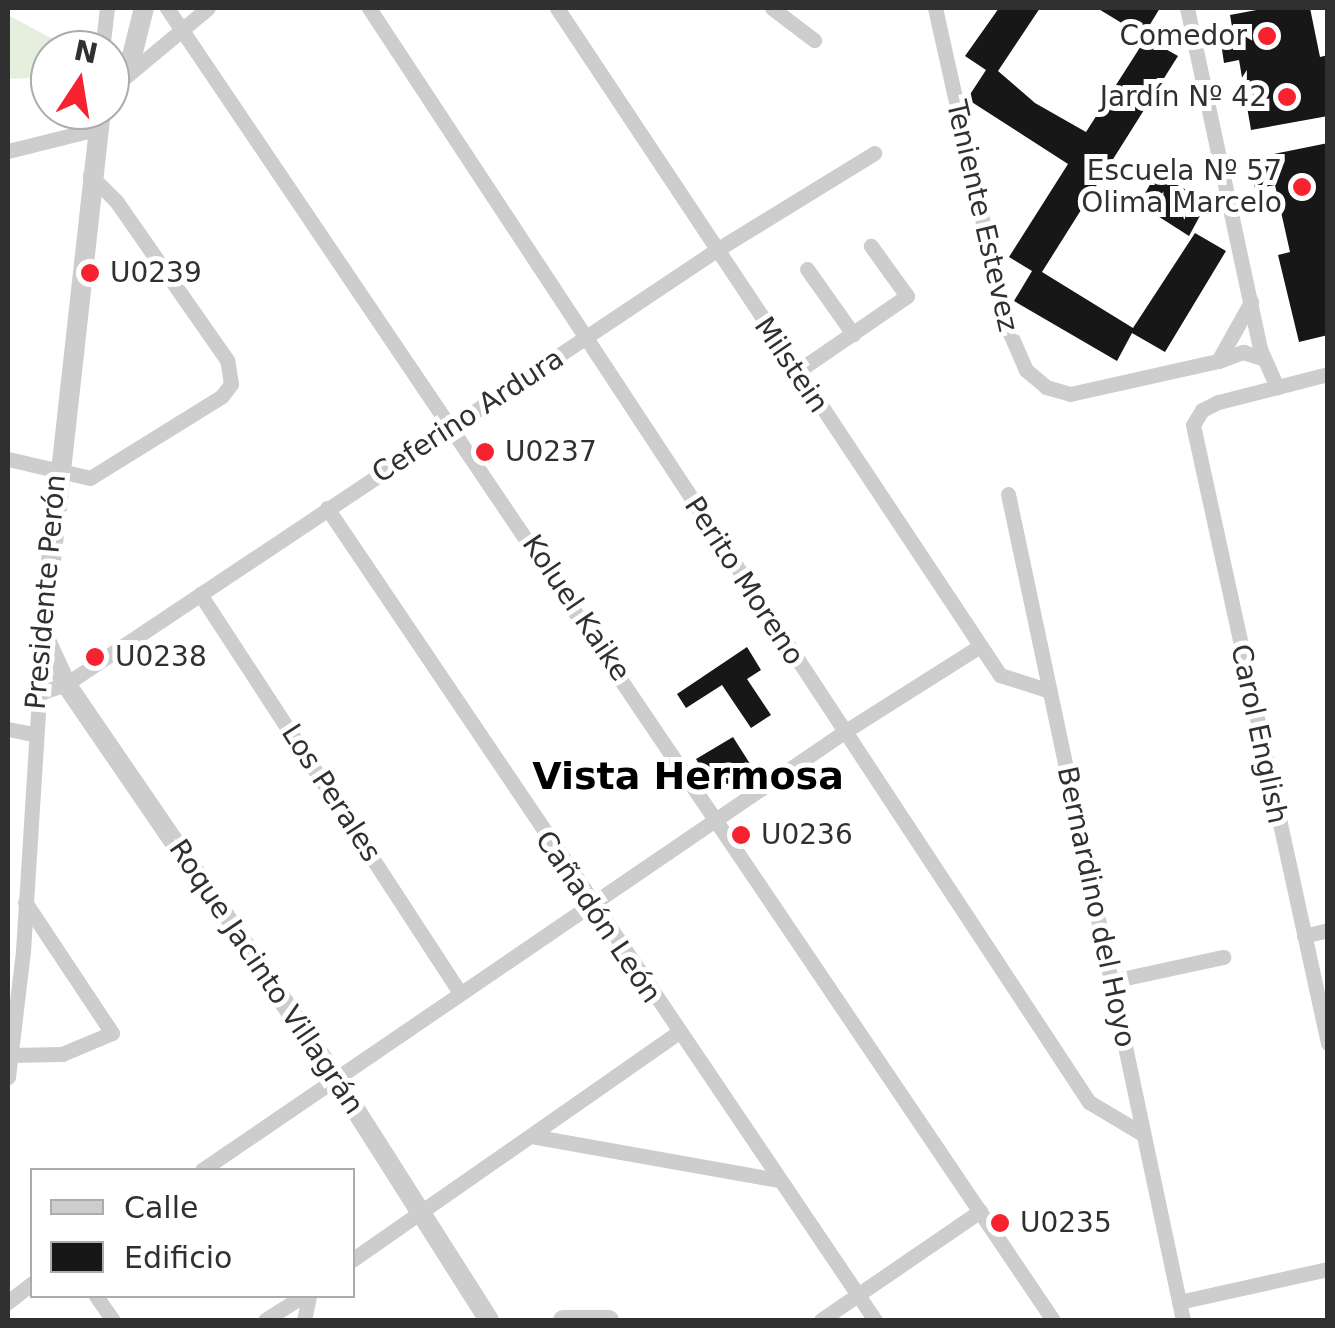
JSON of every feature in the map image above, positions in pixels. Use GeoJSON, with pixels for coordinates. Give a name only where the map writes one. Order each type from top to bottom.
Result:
{"type":"FeatureCollection","features":[{"type":"Feature","properties":{"kind":"street"},"geometry":{"type":"LineString","coordinates":[[130,59],[144,8]]}},
{"type":"Feature","properties":{"kind":"street","name":"Koluel Kaike"},"geometry":{"type":"LineString","coordinates":[[167,8],[183,24],[720,819],[1053,1320]]}},
{"type":"Feature","properties":{"kind":"street"},"geometry":{"type":"LineString","coordinates":[[130,72],[183,24],[208,8]]}},
{"type":"Feature","properties":{"kind":"street","name":"Perito Moreno"},"geometry":{"type":"LineString","coordinates":[[369,8],[1089,1102],[1141,1132]]}},
{"type":"Feature","properties":{"kind":"street","name":"Milstein"},"geometry":{"type":"LineString","coordinates":[[557,8],[714,251],[1000,675],[1050,691]]}},
{"type":"Feature","properties":{"kind":"street"},"geometry":{"type":"LineString","coordinates":[[772,8],[814,40]]}},
{"type":"Feature","properties":{"kind":"street","name":"Teniente Estevez"},"geometry":{"type":"LineString","coordinates":[[935,8],[1012,350],[1046,387],[1070,394],[1218,361]]}},
{"type":"Feature","properties":{"kind":"street"},"geometry":{"type":"LineString","coordinates":[[1187,8],[1262,358],[1277,387],[1328,374]]}},
{"type":"Feature","properties":{"kind":"street"},"geometry":{"type":"LineString","coordinates":[[8,151],[70,130]]}},
{"type":"Feature","properties":{"kind":"street","name":"Presidente Perón"},"geometry":{"type":"LineString","coordinates":[[8,1076],[25,902],[33,734],[97,130]]}},
{"type":"Feature","properties":{"kind":"street","name":"Ceferino Ardura"},"geometry":{"type":"LineString","coordinates":[[37,694],[66,684],[714,251],[874,153]]}},
{"type":"Feature","properties":{"kind":"street"},"geometry":{"type":"LineString","coordinates":[[8,460],[90,478],[222,396],[231,384],[227,360],[116,201],[90,174]]}},
{"type":"Feature","properties":{"kind":"street"},"geometry":{"type":"LineString","coordinates":[[795,372],[907,296],[871,246]]}},
{"type":"Feature","properties":{"kind":"street"},"geometry":{"type":"LineString","coordinates":[[807,270],[853,334]]}},
{"type":"Feature","properties":{"kind":"street"},"geometry":{"type":"LineString","coordinates":[[1218,361],[1252,302]]}},
{"type":"Feature","properties":{"kind":"street"},"geometry":{"type":"LineString","coordinates":[[1218,361],[1244,352],[1262,358]]}},
{"type":"Feature","properties":{"kind":"street","name":"Carol English"},"geometry":{"type":"LineString","coordinates":[[1277,387],[1218,402],[1202,410],[1194,424],[1328,1042]]}},
{"type":"Feature","properties":{"kind":"street","name":"Bernardino del Hoyo"},"geometry":{"type":"LineString","coordinates":[[1008,494],[1183,1320]]}},
{"type":"Feature","properties":{"kind":"street","name":"Cañadón León"},"geometry":{"type":"LineString","coordinates":[[328,508],[676,1034],[874,1320]]}},
{"type":"Feature","properties":{"kind":"street","name":"Los Perales"},"geometry":{"type":"LineString","coordinates":[[200,594],[460,993]]}},
{"type":"Feature","properties":{"kind":"street","name":"Roque Jacinto Villagrán"},"geometry":{"type":"LineString","coordinates":[[43,634],[66,684],[336,1079],[489,1320]]}},
{"type":"Feature","properties":{"kind":"street"},"geometry":{"type":"LineString","coordinates":[[205,1168],[460,993],[594,907],[844,732],[980,646]]}},
{"type":"Feature","properties":{"kind":"street"},"geometry":{"type":"LineString","coordinates":[[8,729],[33,734]]}},
{"type":"Feature","properties":{"kind":"street"},"geometry":{"type":"LineString","coordinates":[[10,1055],[62,1054],[112,1032],[25,902]]}},
{"type":"Feature","properties":{"kind":"street"},"geometry":{"type":"LineString","coordinates":[[1304,936],[1328,930]]}},
{"type":"Feature","properties":{"kind":"street"},"geometry":{"type":"LineString","coordinates":[[1112,981],[1223,958]]}},
{"type":"Feature","properties":{"kind":"street"},"geometry":{"type":"LineString","coordinates":[[355,1258],[676,1034]]}},
{"type":"Feature","properties":{"kind":"street"},"geometry":{"type":"LineString","coordinates":[[532,1136],[779,1180]]}},
{"type":"Feature","properties":{"kind":"street"},"geometry":{"type":"LineString","coordinates":[[821,1320],[980,1211]]}},
{"type":"Feature","properties":{"kind":"street"},"geometry":{"type":"LineString","coordinates":[[1179,1302],[1328,1269]]}},
{"type":"Feature","properties":{"kind":"street"},"geometry":{"type":"LineString","coordinates":[[8,1302],[30,1285]]}},
{"type":"Feature","properties":{"kind":"street"},"geometry":{"type":"LineString","coordinates":[[97,1298],[113,1320]]}},
{"type":"Feature","properties":{"kind":"street"},"geometry":{"type":"LineString","coordinates":[[265,1320],[303,1298]]}},
{"type":"Feature","properties":{"kind":"street"},"geometry":{"type":"LineString","coordinates":[[562,1320],[609,1320]]}},
{"type":"Feature","properties":{"kind":"green space"},"geometry":{"type":"Polygon","coordinates":[[[8,15],[36,30],[30,30],[30,78],[8,79],[8,15]]]}},
{"type":"Feature","properties":{"kind":"building"},"geometry":{"type":"Polygon","coordinates":[[[999,8],[1040,8],[998,71],[1035,103],[1086,132],[1146,38],[1178,56],[1042,272],[1133,328],[1195,233],[1226,251],[1165,352],[1132,333],[1117,361],[1014,301],[1032,271],[1009,257],[1068,164],[967,99],[986,70],[965,56],[999,8]]]}},
{"type":"Feature","properties":{"kind":"building"},"geometry":{"type":"Polygon","coordinates":[[[1097,8],[1160,8],[1143,36],[1097,8]]]}},
{"type":"Feature","properties":{"kind":"building"},"geometry":{"type":"Polygon","coordinates":[[[1267,8],[1310,8],[1320,57],[1328,55],[1328,116],[1251,130],[1239,60],[1224,63],[1219,29],[1232,27],[1230,15],[1267,8]]]}},
{"type":"Feature","properties":{"kind":"building"},"geometry":{"type":"Polygon","coordinates":[[[1328,143],[1328,335],[1299,342],[1278,255],[1290,252],[1275,185],[1255,189],[1249,159],[1328,143]]]}},
{"type":"Feature","properties":{"kind":"building"},"geometry":{"type":"Polygon","coordinates":[[[1156,174],[1208,201],[1189,236],[1139,204],[1156,174]]]}},
{"type":"Feature","properties":{"kind":"building"},"geometry":{"type":"Polygon","coordinates":[[[747,647],[761,670],[747,679],[771,715],[751,728],[722,685],[686,708],[677,694],[747,647]]]}},
{"type":"Feature","properties":{"kind":"building"},"geometry":{"type":"Polygon","coordinates":[[[733,737],[754,770],[729,784],[710,782],[696,759],[733,737]]]}},
{"type":"Feature","properties":{"kind":"place","name":"Comedor"},"geometry":{"type":"Point","coordinates":[1267,36]}},
{"type":"Feature","properties":{"kind":"place","name":"Jardín Nº 42"},"geometry":{"type":"Point","coordinates":[1287,97]}},
{"type":"Feature","properties":{"kind":"place","name":"Escuela Nº 57 Olima Marcelo"},"geometry":{"type":"Point","coordinates":[1302,187]}},
{"type":"Feature","properties":{"kind":"place","name":"U0239"},"geometry":{"type":"Point","coordinates":[90,273]}},
{"type":"Feature","properties":{"kind":"place","name":"U0237"},"geometry":{"type":"Point","coordinates":[485,452]}},
{"type":"Feature","properties":{"kind":"place","name":"U0238"},"geometry":{"type":"Point","coordinates":[95,657]}},
{"type":"Feature","properties":{"kind":"place","name":"U0236"},"geometry":{"type":"Point","coordinates":[741,835]}},
{"type":"Feature","properties":{"kind":"place","name":"U0235"},"geometry":{"type":"Point","coordinates":[1000,1223]}},
{"type":"Feature","properties":{"kind":"district","name":"Vista Hermosa"},"geometry":{"type":"Point","coordinates":[688,777]}}]}
